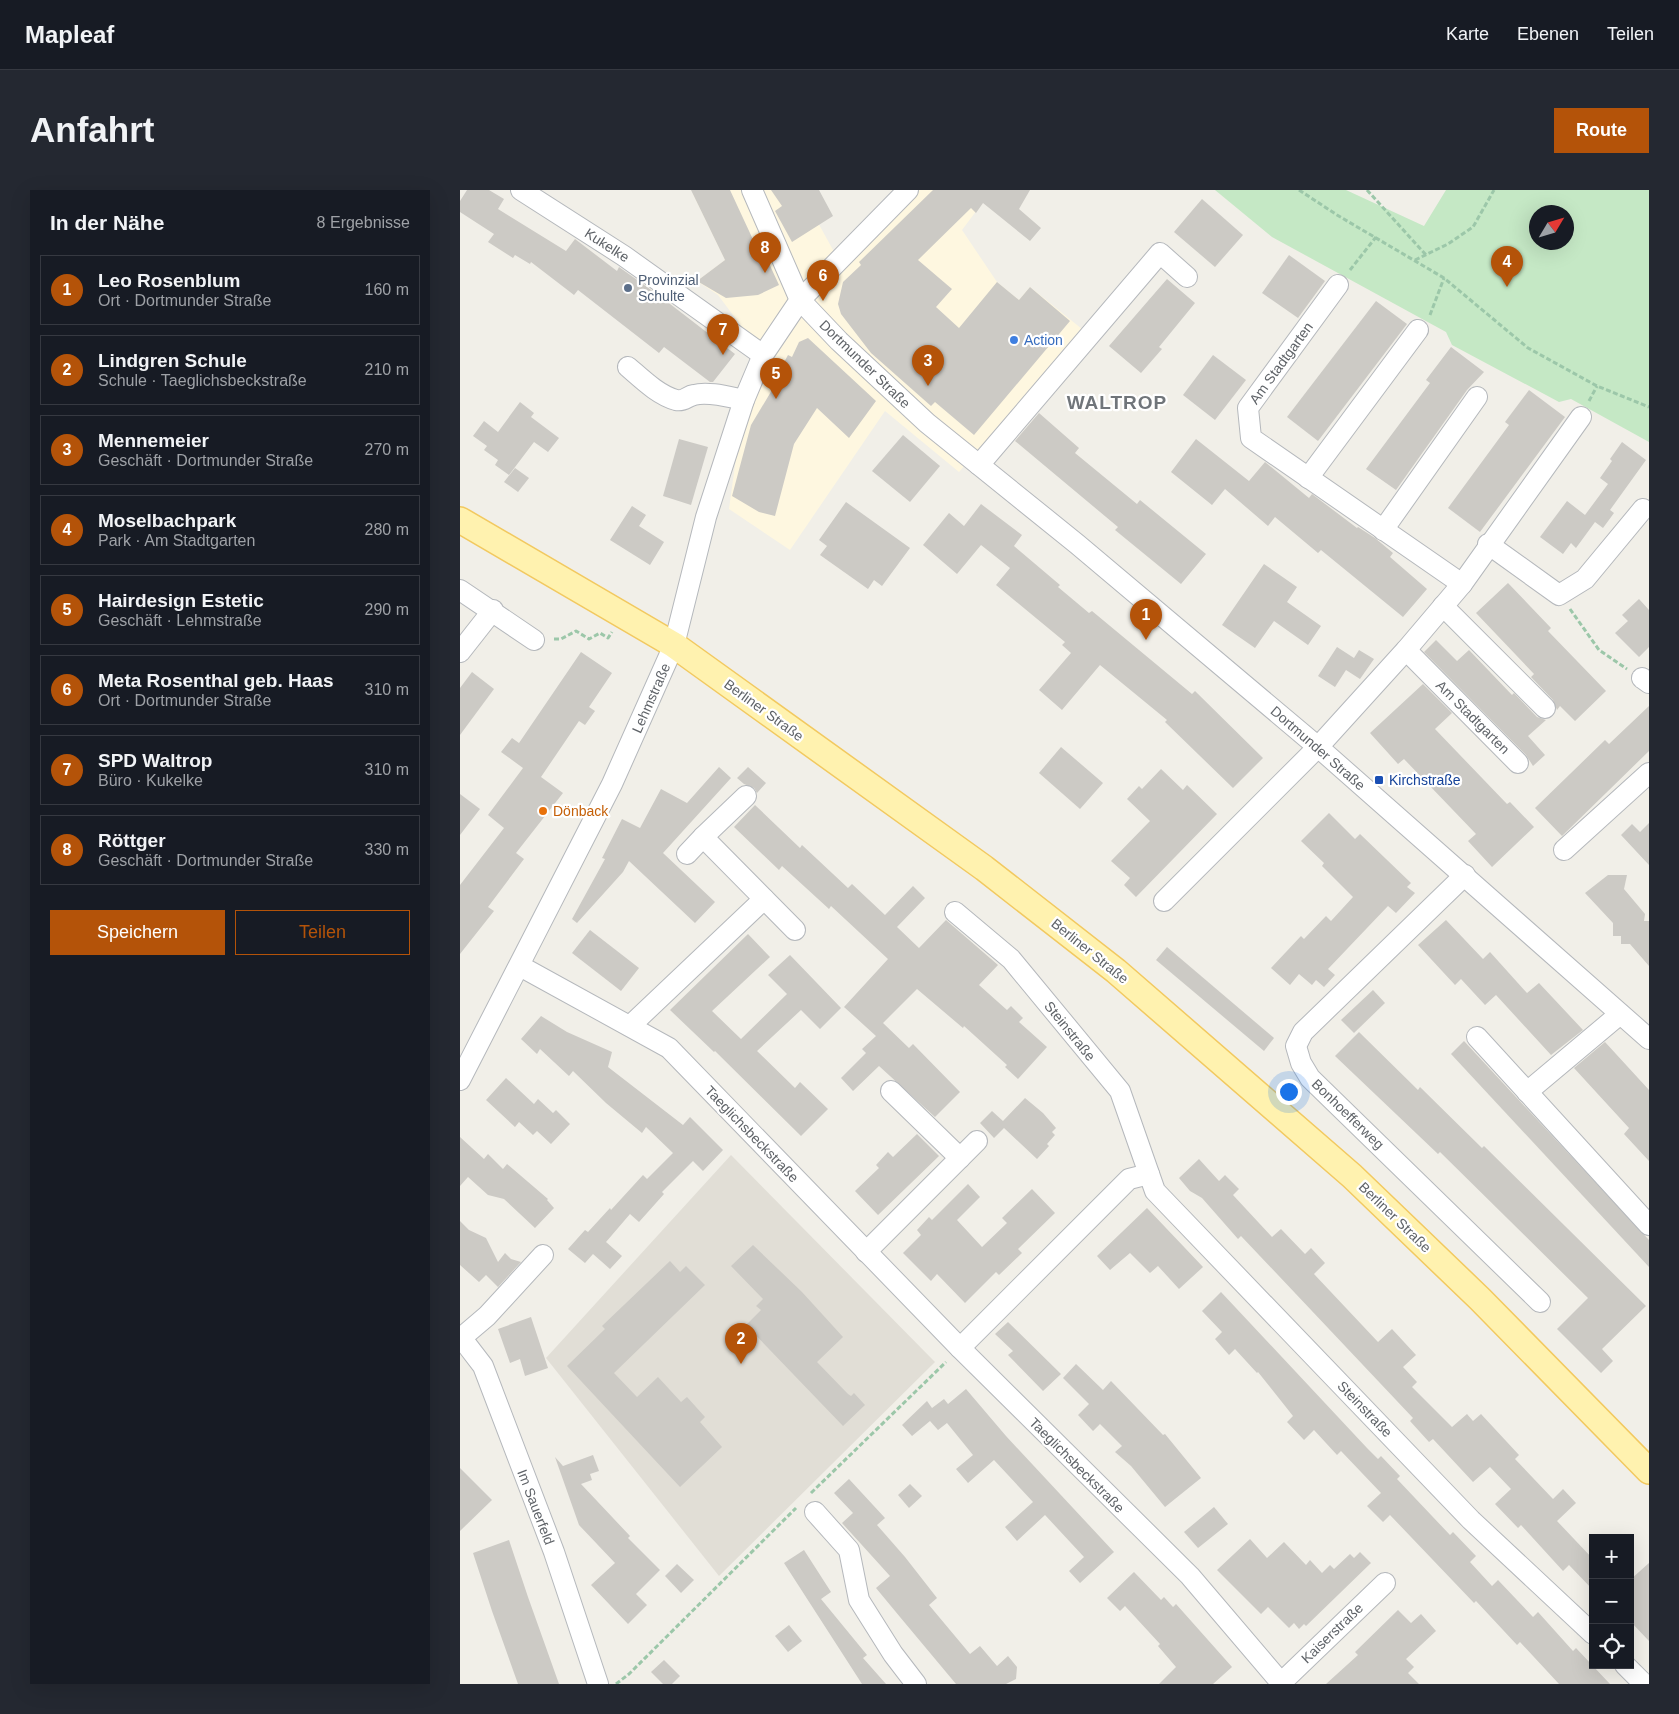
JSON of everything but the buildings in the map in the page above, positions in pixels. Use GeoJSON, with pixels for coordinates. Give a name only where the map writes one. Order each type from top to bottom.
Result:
{"type":"FeatureCollection","features":[{"type":"Feature","properties":{"kind":"main road","name":"Berliner Straße"},"geometry":{"type":"LineString","coordinates":[[460,520],[674,646],[984,868],[1116,971],[1352,1176],[1480,1299],[1649,1471]]}},
{"type":"Feature","properties":{"kind":"street","name":"Kukelke"},"geometry":{"type":"LineString","coordinates":[[521,190],[624,256],[763,355]]}},
{"type":"Feature","properties":{"kind":"street","name":"Dortmunder Straße"},"geometry":{"type":"LineString","coordinates":[[752,190],[800,300],[839,341],[927,423],[1318,747],[1649,1039]]}},
{"type":"Feature","properties":{"kind":"street","name":"Lehmstraße"},"geometry":{"type":"LineString","coordinates":[[460,1080],[612,784],[674,646],[706,517],[744,400],[763,355],[800,300],[908,190]]}},
{"type":"Feature","properties":{"kind":"street"},"geometry":{"type":"LineString","coordinates":[[979,465],[1160,253],[1188,277]]}},
{"type":"Feature","properties":{"kind":"street","name":"Am Stadtgarten"},"geometry":{"type":"LineString","coordinates":[[1338,285],[1248,408],[1251,438],[1462,584]]}},
{"type":"Feature","properties":{"kind":"street"},"geometry":{"type":"LineString","coordinates":[[1308,478],[1418,330]]}},
{"type":"Feature","properties":{"kind":"street"},"geometry":{"type":"LineString","coordinates":[[628,367],[652,387],[675,400],[684,400],[694,395],[710,395],[744,400]]}},
{"type":"Feature","properties":{"kind":"street"},"geometry":{"type":"LineString","coordinates":[[1383,530],[1477,397]]}},
{"type":"Feature","properties":{"kind":"street"},"geometry":{"type":"LineString","coordinates":[[1164,901],[1318,747],[1406,650],[1462,584],[1488,544],[1581,417]]}},
{"type":"Feature","properties":{"kind":"street"},"geometry":{"type":"LineString","coordinates":[[1488,544],[1559,595],[1585,579],[1643,509]]}},
{"type":"Feature","properties":{"kind":"street"},"geometry":{"type":"LineString","coordinates":[[460,590],[493,610],[534,640]]}},
{"type":"Feature","properties":{"kind":"street"},"geometry":{"type":"LineString","coordinates":[[1443,606],[1546,708]]}},
{"type":"Feature","properties":{"kind":"street"},"geometry":{"type":"LineString","coordinates":[[460,652],[493,610]]}},
{"type":"Feature","properties":{"kind":"street","name":"Am Stadtgarten"},"geometry":{"type":"LineString","coordinates":[[1406,650],[1518,763]]}},
{"type":"Feature","properties":{"kind":"street"},"geometry":{"type":"LineString","coordinates":[[1564,850],[1649,772]]}},
{"type":"Feature","properties":{"kind":"street"},"geometry":{"type":"LineString","coordinates":[[687,854],[746,796]]}},
{"type":"Feature","properties":{"kind":"street"},"geometry":{"type":"LineString","coordinates":[[703,838],[795,930]]}},
{"type":"Feature","properties":{"kind":"street","name":"Bonhoefferweg"},"geometry":{"type":"LineString","coordinates":[[1465,875],[1303,1032],[1296,1046],[1301,1062],[1310,1078],[1540,1302]]}},
{"type":"Feature","properties":{"kind":"street"},"geometry":{"type":"LineString","coordinates":[[630,1026],[764,899]]}},
{"type":"Feature","properties":{"kind":"street","name":"Steinstraße"},"geometry":{"type":"LineString","coordinates":[[955,912],[1011,958],[1120,1091],[1155,1191],[1471,1520],[1589,1630]]}},
{"type":"Feature","properties":{"kind":"street","name":"Taeglichsbeckstraße"},"geometry":{"type":"LineString","coordinates":[[520,966],[669,1048],[960,1348],[1190,1576],[1281,1684]]}},
{"type":"Feature","properties":{"kind":"street"},"geometry":{"type":"LineString","coordinates":[[1527,1092],[1620,1014]]}},
{"type":"Feature","properties":{"kind":"street"},"geometry":{"type":"LineString","coordinates":[[1477,1037],[1646,1217]]}},
{"type":"Feature","properties":{"kind":"street"},"geometry":{"type":"LineString","coordinates":[[891,1091],[960,1158]]}},
{"type":"Feature","properties":{"kind":"street"},"geometry":{"type":"LineString","coordinates":[[866,1252],[977,1141]]}},
{"type":"Feature","properties":{"kind":"street"},"geometry":{"type":"LineString","coordinates":[[960,1348],[1129,1179],[1149,1174]]}},
{"type":"Feature","properties":{"kind":"street"},"geometry":{"type":"LineString","coordinates":[[461,1337],[487,1316],[542,1255]]}},
{"type":"Feature","properties":{"kind":"street","name":"Im Sauerfeld"},"geometry":{"type":"LineString","coordinates":[[461,1337],[482,1366],[554,1552],[598,1684]]}},
{"type":"Feature","properties":{"kind":"street"},"geometry":{"type":"LineString","coordinates":[[807,1505],[849,1550],[859,1600],[893,1654],[916,1684]]}},
{"type":"Feature","properties":{"kind":"street","name":"Kaiserstraße"},"geometry":{"type":"LineString","coordinates":[[1281,1684],[1385,1583]]}},
{"type":"Feature","properties":{"kind":"street"},"geometry":{"type":"LineString","coordinates":[[1629,1669],[1644,1684]]}},
{"type":"Feature","properties":{"kind":"path"},"geometry":{"type":"LineString","coordinates":[[1299,190],[1337,215],[1444,278],[1528,348],[1597,386],[1649,407]]}},
{"type":"Feature","properties":{"kind":"path"},"geometry":{"type":"LineString","coordinates":[[1367,190],[1426,255]]}},
{"type":"Feature","properties":{"kind":"path"},"geometry":{"type":"LineString","coordinates":[[1415,260],[1448,244],[1473,227],[1494,190]]}},
{"type":"Feature","properties":{"kind":"path"},"geometry":{"type":"LineString","coordinates":[[1338,285],[1376,237]]}},
{"type":"Feature","properties":{"kind":"path"},"geometry":{"type":"LineString","coordinates":[[1418,330],[1428,320],[1444,278]]}},
{"type":"Feature","properties":{"kind":"path"},"geometry":{"type":"LineString","coordinates":[[1559,595],[1599,650],[1646,681]]}},
{"type":"Feature","properties":{"kind":"path"},"geometry":{"type":"LineString","coordinates":[[568,635],[576,631],[588,639],[596,635]]}},
{"type":"Feature","properties":{"kind":"path"},"geometry":{"type":"LineString","coordinates":[[616,1684],[629,1674],[807,1505],[960,1348]]}},
{"type":"Feature","properties":{"kind":"shaded area"},"geometry":{"type":"Polygon","coordinates":[[[695,190],[800,190],[838,259],[908,190],[992,190],[962,230],[997,282],[1019,300],[1030,287],[1082,329],[959,472],[885,411],[790,550],[729,509],[744,400],[763,355],[718,295],[697,281],[725,260],[693,194],[695,190]]]}},
{"type":"Feature","properties":{"kind":"shaded area"},"geometry":{"type":"Polygon","coordinates":[[[731,1155],[935,1362],[719,1576],[546,1358],[731,1155]]]}},
{"type":"Feature","properties":{"kind":"green space"},"geometry":{"type":"Polygon","coordinates":[[[1215,190],[1346,190],[1424,226],[1446,190],[1649,190],[1649,442],[1571,399],[1559,402],[1452,345],[1446,332],[1272,237],[1215,190]]]}},
{"type":"Feature","properties":{"kind":"place","name":"Röttger"},"geometry":{"type":"Point","coordinates":[765,273]}},
{"type":"Feature","properties":{"kind":"place","name":"Moselbachpark"},"geometry":{"type":"Point","coordinates":[1507,287]}},
{"type":"Feature","properties":{"kind":"place","name":"Provinzial Schulte"},"geometry":{"type":"Point","coordinates":[628,288]}},
{"type":"Feature","properties":{"kind":"place","name":"Meta Rosenthal geb. Haas"},"geometry":{"type":"Point","coordinates":[823,301]}},
{"type":"Feature","properties":{"kind":"place","name":"Action"},"geometry":{"type":"Point","coordinates":[1014,340]}},
{"type":"Feature","properties":{"kind":"place","name":"SPD Waltrop"},"geometry":{"type":"Point","coordinates":[723,355]}},
{"type":"Feature","properties":{"kind":"place","name":"Mennemeier"},"geometry":{"type":"Point","coordinates":[928,386]}},
{"type":"Feature","properties":{"kind":"place","name":"Hairdesign Estetic"},"geometry":{"type":"Point","coordinates":[776,399]}},
{"type":"Feature","properties":{"kind":"place","name":"Leo Rosenblum"},"geometry":{"type":"Point","coordinates":[1146,640]}},
{"type":"Feature","properties":{"kind":"place","name":"Kirchstraße"},"geometry":{"type":"Point","coordinates":[1379,780]}},
{"type":"Feature","properties":{"kind":"place","name":"Dönback"},"geometry":{"type":"Point","coordinates":[543,811]}},
{"type":"Feature","properties":{"kind":"place","name":"Lindgren Schule"},"geometry":{"type":"Point","coordinates":[741,1364]}},
{"type":"Feature","properties":{"kind":"district","name":"WALTROP"},"geometry":{"type":"Point","coordinates":[1117,402]}}]}
